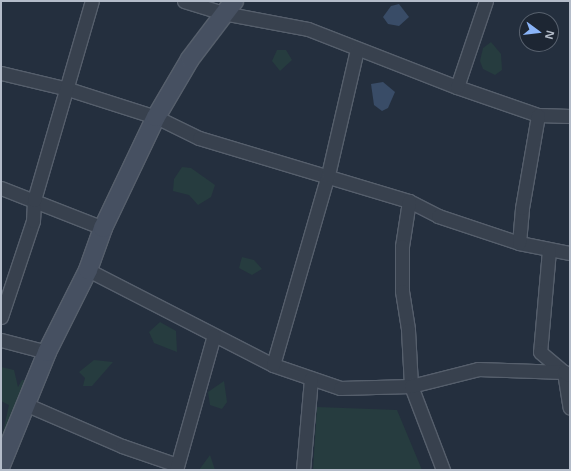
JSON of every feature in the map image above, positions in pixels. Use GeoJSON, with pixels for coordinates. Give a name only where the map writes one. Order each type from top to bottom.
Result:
{"type":"FeatureCollection","features":[{"type":"Feature","properties":{"kind":"street"},"geometry":{"type":"LineString","coordinates":[[1,318],[33,221],[34,200],[68,89],[92,1]]}},
{"type":"Feature","properties":{"kind":"street"},"geometry":{"type":"LineString","coordinates":[[184,1],[228,7],[308,29],[457,87],[538,115],[570,116]]}},
{"type":"Feature","properties":{"kind":"street"},"geometry":{"type":"LineString","coordinates":[[457,87],[486,1]]}},
{"type":"Feature","properties":{"kind":"street"},"geometry":{"type":"LineString","coordinates":[[1,465],[25,404],[48,352],[88,270],[103,228],[156,116],[190,59],[228,7]]}},
{"type":"Feature","properties":{"kind":"street"},"geometry":{"type":"LineString","coordinates":[[273,365],[328,175],[357,49]]}},
{"type":"Feature","properties":{"kind":"street"},"geometry":{"type":"LineString","coordinates":[[1,73],[68,89],[156,116],[199,138],[328,175],[408,201],[438,216],[519,243],[570,253]]}},
{"type":"Feature","properties":{"kind":"street"},"geometry":{"type":"LineString","coordinates":[[519,243],[523,200],[538,115]]}},
{"type":"Feature","properties":{"kind":"street"},"geometry":{"type":"LineString","coordinates":[[1,188],[103,228]]}},
{"type":"Feature","properties":{"kind":"street"},"geometry":{"type":"LineString","coordinates":[[408,201],[402,246],[402,268],[411,386],[443,470]]}},
{"type":"Feature","properties":{"kind":"street"},"geometry":{"type":"LineString","coordinates":[[550,250],[540,352],[567,374],[570,408]]}},
{"type":"Feature","properties":{"kind":"street"},"geometry":{"type":"LineString","coordinates":[[88,270],[273,365],[340,388],[411,386],[478,369],[567,374]]}},
{"type":"Feature","properties":{"kind":"street"},"geometry":{"type":"LineString","coordinates":[[25,404],[176,468],[214,335]]}},
{"type":"Feature","properties":{"kind":"street"},"geometry":{"type":"LineString","coordinates":[[1,340],[48,352]]}},
{"type":"Feature","properties":{"kind":"street"},"geometry":{"type":"LineString","coordinates":[[303,470],[312,378]]}},
{"type":"Feature","properties":{"kind":"green space"},"geometry":{"type":"Polygon","coordinates":[[[491,42],[501,54],[502,70],[495,75],[483,69],[480,61],[483,48],[491,42]]]}},
{"type":"Feature","properties":{"kind":"green space"},"geometry":{"type":"Polygon","coordinates":[[[277,50],[286,50],[292,60],[280,71],[272,61],[277,50]]]}},
{"type":"Feature","properties":{"kind":"green space"},"geometry":{"type":"Polygon","coordinates":[[[182,167],[191,168],[215,185],[211,197],[198,205],[189,195],[173,191],[174,179],[182,167]]]}},
{"type":"Feature","properties":{"kind":"green space"},"geometry":{"type":"Polygon","coordinates":[[[242,257],[254,260],[262,269],[252,275],[239,268],[242,257]]]}},
{"type":"Feature","properties":{"kind":"green space"},"geometry":{"type":"Polygon","coordinates":[[[160,322],[176,331],[177,352],[154,343],[149,332],[160,322]]]}},
{"type":"Feature","properties":{"kind":"green space"},"geometry":{"type":"Polygon","coordinates":[[[94,360],[113,362],[92,386],[83,386],[85,378],[79,372],[94,360]]]}},
{"type":"Feature","properties":{"kind":"green space"},"geometry":{"type":"Polygon","coordinates":[[[1,367],[14,370],[18,387],[22,380],[30,381],[28,400],[1,470],[1,441],[9,405],[1,401],[1,367]]]}},
{"type":"Feature","properties":{"kind":"green space"},"geometry":{"type":"Polygon","coordinates":[[[224,381],[227,402],[222,409],[210,405],[208,392],[224,381]]]}},
{"type":"Feature","properties":{"kind":"green space"},"geometry":{"type":"Polygon","coordinates":[[[317,407],[397,410],[422,470],[313,470],[317,407]]]}},
{"type":"Feature","properties":{"kind":"green space"},"geometry":{"type":"Polygon","coordinates":[[[210,455],[215,470],[199,470],[210,455]]]}},
{"type":"Feature","properties":{"kind":"water"},"geometry":{"type":"Polygon","coordinates":[[[399,4],[409,17],[399,26],[388,24],[383,17],[391,6],[399,4]]]}},
{"type":"Feature","properties":{"kind":"water"},"geometry":{"type":"Polygon","coordinates":[[[383,82],[395,92],[388,108],[382,111],[374,105],[371,84],[383,82]]]}}]}
